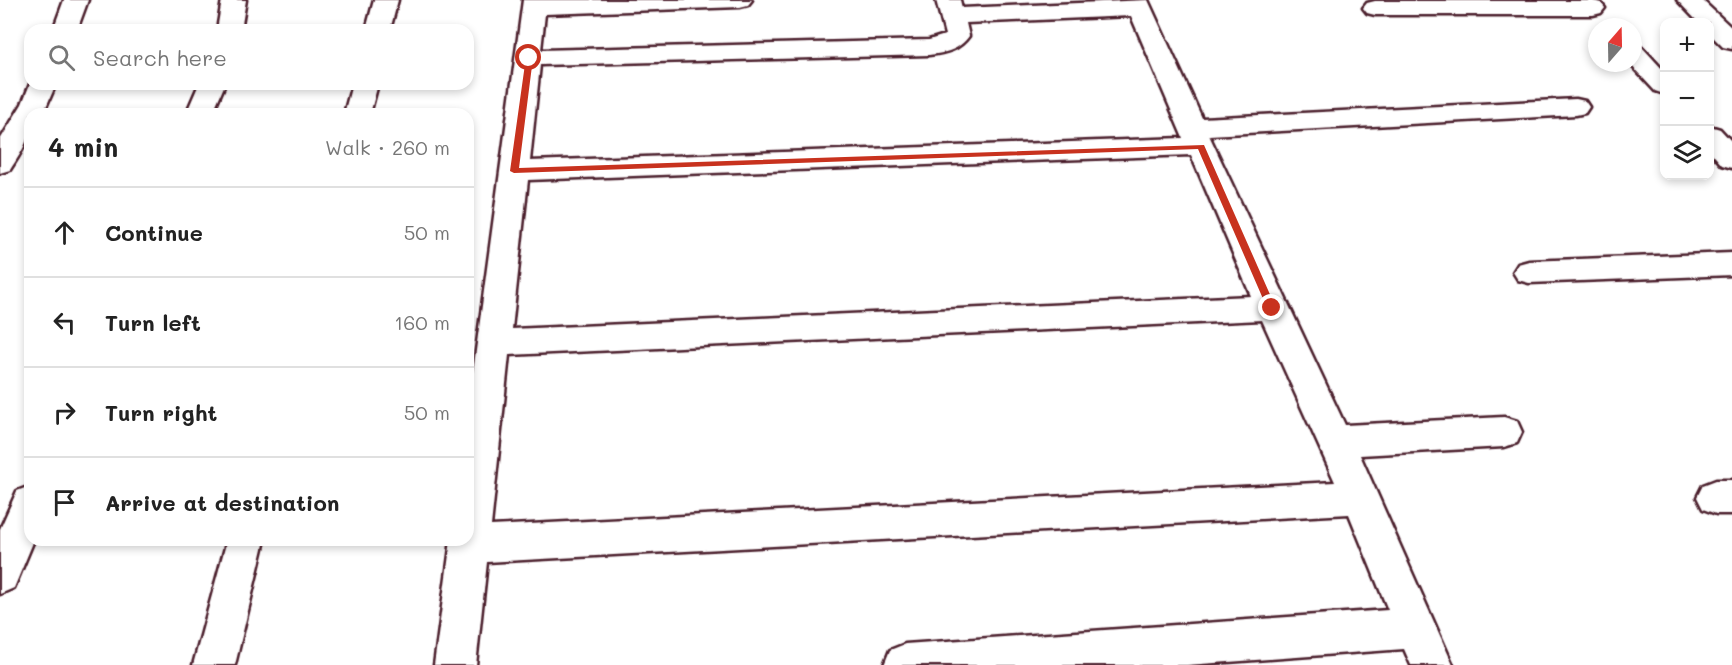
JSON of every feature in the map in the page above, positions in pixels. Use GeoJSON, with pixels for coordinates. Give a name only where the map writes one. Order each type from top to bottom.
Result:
{"type":"FeatureCollection","features":[{"type":"Feature","properties":{"kind":"street"},"geometry":{"type":"LineString","coordinates":[[67,24],[76,0]]}},
{"type":"Feature","properties":{"kind":"street"},"geometry":{"type":"LineString","coordinates":[[230,24],[234,0]]}},
{"type":"Feature","properties":{"kind":"street"},"geometry":{"type":"LineString","coordinates":[[380,24],[386,0]]}},
{"type":"Feature","properties":{"kind":"street"},"geometry":{"type":"LineString","coordinates":[[474,513],[535,3],[740,0]]}},
{"type":"Feature","properties":{"kind":"street"},"geometry":{"type":"LineString","coordinates":[[1689,0],[1732,42]]}},
{"type":"Feature","properties":{"kind":"street"},"geometry":{"type":"LineString","coordinates":[[529,58],[910,48],[946,45],[955,41],[957,36],[950,8],[1138,4],[1272,308],[1361,497],[1432,665]]}},
{"type":"Feature","properties":{"kind":"street"},"geometry":{"type":"LineString","coordinates":[[1375,8],[1589,4],[1602,18]]}},
{"type":"Feature","properties":{"kind":"street"},"geometry":{"type":"LineString","coordinates":[[1642,62],[1660,81]]}},
{"type":"Feature","properties":{"kind":"street"},"geometry":{"type":"LineString","coordinates":[[33,108],[41,90]]}},
{"type":"Feature","properties":{"kind":"street"},"geometry":{"type":"LineString","coordinates":[[202,108],[210,90]]}},
{"type":"Feature","properties":{"kind":"street"},"geometry":{"type":"LineString","coordinates":[[359,108],[363,90]]}},
{"type":"Feature","properties":{"kind":"street"},"geometry":{"type":"LineString","coordinates":[[514,171],[1196,137],[1576,107]]}},
{"type":"Feature","properties":{"kind":"street"},"geometry":{"type":"LineString","coordinates":[[0,164],[24,123]]}},
{"type":"Feature","properties":{"kind":"street"},"geometry":{"type":"LineString","coordinates":[[1714,139],[1732,159]]}},
{"type":"Feature","properties":{"kind":"street"},"geometry":{"type":"LineString","coordinates":[[1529,272],[1732,264]]}},
{"type":"Feature","properties":{"kind":"street"},"geometry":{"type":"LineString","coordinates":[[495,343],[1272,308]]}},
{"type":"Feature","properties":{"kind":"street"},"geometry":{"type":"LineString","coordinates":[[1335,441],[1504,432]]}},
{"type":"Feature","properties":{"kind":"street"},"geometry":{"type":"LineString","coordinates":[[474,545],[1361,497]]}},
{"type":"Feature","properties":{"kind":"street"},"geometry":{"type":"LineString","coordinates":[[0,575],[24,517]]}},
{"type":"Feature","properties":{"kind":"street"},"geometry":{"type":"LineString","coordinates":[[214,665],[244,546]]}},
{"type":"Feature","properties":{"kind":"street"},"geometry":{"type":"LineString","coordinates":[[455,665],[470,546]]}},
{"type":"Feature","properties":{"kind":"street"},"geometry":{"type":"LineString","coordinates":[[905,665],[1416,628]]}},
{"type":"Feature","properties":{"kind":"route"},"geometry":{"type":"LineString","coordinates":[[529,58],[514,171],[1201,146],[1272,308]]}}]}
